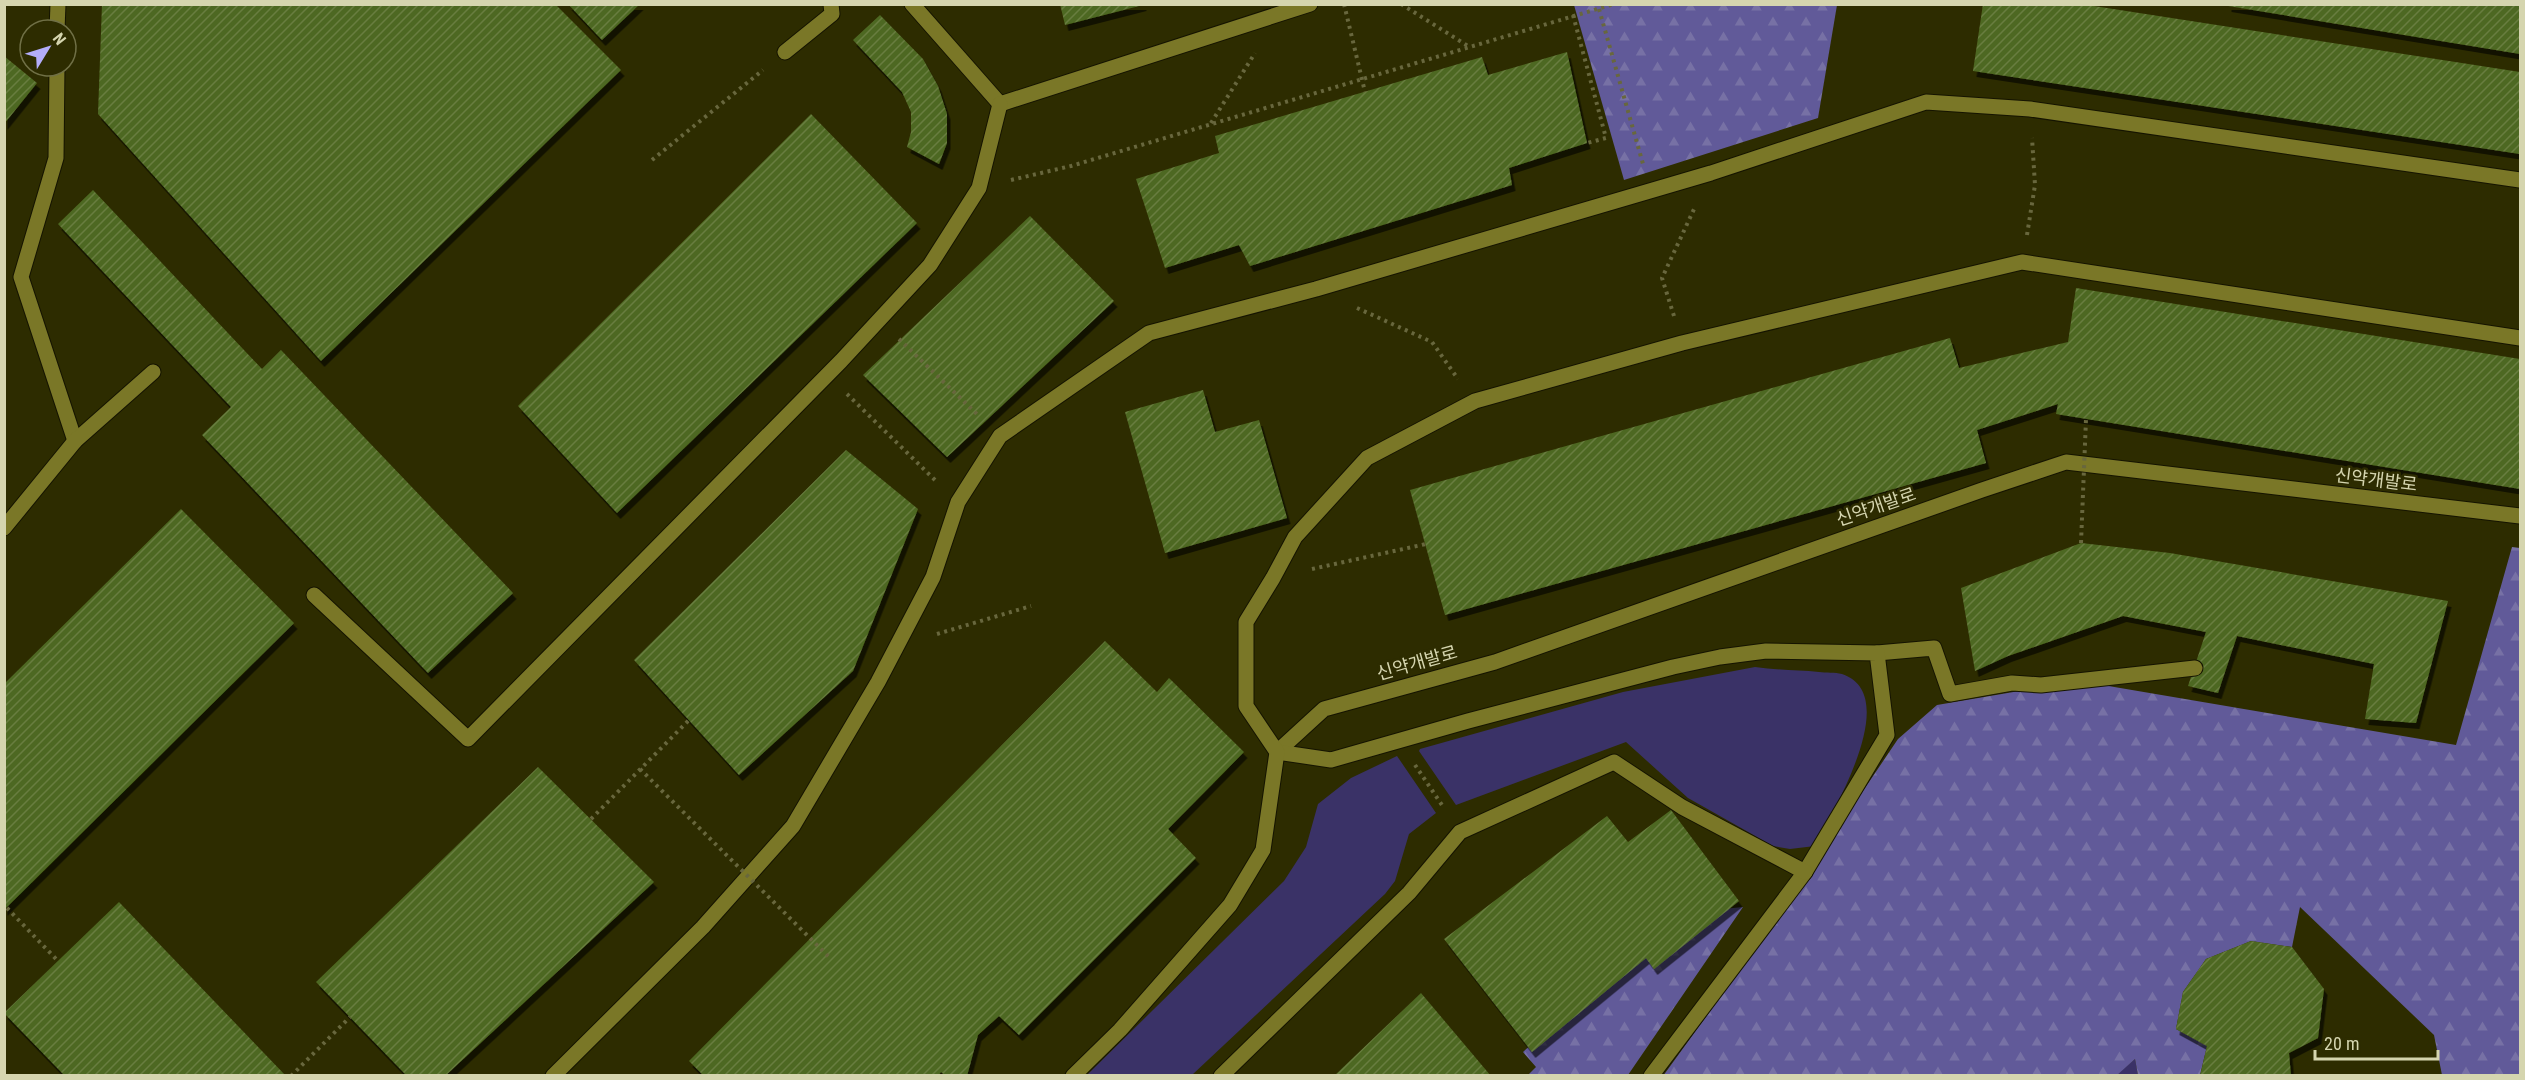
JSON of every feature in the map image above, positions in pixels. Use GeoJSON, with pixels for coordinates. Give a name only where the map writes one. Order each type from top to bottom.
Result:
{"type":"FeatureCollection","features":[{"type":"Feature","properties":{"kind":"street"},"geometry":{"type":"LineString","coordinates":[[785,52],[832,14],[831,4]]}},
{"type":"Feature","properties":{"kind":"street"},"geometry":{"type":"LineString","coordinates":[[912,4],[1000,104]]}},
{"type":"Feature","properties":{"kind":"street"},"geometry":{"type":"LineString","coordinates":[[1000,104],[1310,4]]}},
{"type":"Feature","properties":{"kind":"street"},"geometry":{"type":"LineString","coordinates":[[57,78],[56,158],[21,277],[75,441]]}},
{"type":"Feature","properties":{"kind":"street"},"geometry":{"type":"LineString","coordinates":[[553,1076],[703,927],[793,826],[897,646],[933,577],[958,502],[1000,436],[1149,333],[1316,289],[1651,190],[1926,102],[2030,109],[2520,180]]}},
{"type":"Feature","properties":{"kind":"street"},"geometry":{"type":"LineString","coordinates":[[314,595],[468,739],[826,375],[930,265],[979,188],[1000,104]]}},
{"type":"Feature","properties":{"kind":"street"},"geometry":{"type":"LineString","coordinates":[[1073,1076],[1120,1030],[1230,905],[1263,850],[1276,752],[1246,706],[1246,622],[1295,537],[1367,458],[1475,401],[1682,343],[2022,262],[2520,338]]}},
{"type":"Feature","properties":{"kind":"street"},"geometry":{"type":"LineString","coordinates":[[4,528],[75,441],[153,372]]}},
{"type":"Feature","properties":{"kind":"street","name":"신약개발로"},"geometry":{"type":"LineString","coordinates":[[1276,752],[1324,709],[1495,662],[2066,462],[2520,516]]}},
{"type":"Feature","properties":{"kind":"street"},"geometry":{"type":"LineString","coordinates":[[1276,752],[1331,760],[1468,721],[1720,657],[1766,651],[1877,653],[1934,648],[1950,694],[2012,683],[2041,685],[2195,668]]}},
{"type":"Feature","properties":{"kind":"street"},"geometry":{"type":"LineString","coordinates":[[1651,1076],[1805,872],[1887,735],[1877,653]]}},
{"type":"Feature","properties":{"kind":"street"},"geometry":{"type":"LineString","coordinates":[[1221,1076],[1409,893],[1460,832],[1614,762],[1682,807],[1805,872]]}},
{"type":"Feature","properties":{"kind":"path"},"geometry":{"type":"LineString","coordinates":[[1344,4],[1365,92]]}},
{"type":"Feature","properties":{"kind":"path"},"geometry":{"type":"LineString","coordinates":[[1401,4],[1469,47]]}},
{"type":"Feature","properties":{"kind":"path"},"geometry":{"type":"LineString","coordinates":[[979,188],[1071,166],[1614,4]]}},
{"type":"Feature","properties":{"kind":"path"},"geometry":{"type":"LineString","coordinates":[[1599,9],[1651,190]]}},
{"type":"Feature","properties":{"kind":"path"},"geometry":{"type":"LineString","coordinates":[[1211,124],[1280,14]]}},
{"type":"Feature","properties":{"kind":"path"},"geometry":{"type":"LineString","coordinates":[[1573,15],[1606,138],[1587,143]]}},
{"type":"Feature","properties":{"kind":"path"},"geometry":{"type":"LineString","coordinates":[[652,160],[785,52]]}},
{"type":"Feature","properties":{"kind":"path"},"geometry":{"type":"LineString","coordinates":[[2022,262],[2035,185],[2030,109]]}},
{"type":"Feature","properties":{"kind":"path"},"geometry":{"type":"LineString","coordinates":[[1682,343],[1662,278],[1711,172]]}},
{"type":"Feature","properties":{"kind":"path"},"geometry":{"type":"LineString","coordinates":[[1316,289],[1432,342],[1475,401]]}},
{"type":"Feature","properties":{"kind":"path"},"geometry":{"type":"LineString","coordinates":[[879,320],[1000,436]]}},
{"type":"Feature","properties":{"kind":"path"},"geometry":{"type":"LineString","coordinates":[[826,375],[958,502]]}},
{"type":"Feature","properties":{"kind":"path"},"geometry":{"type":"LineString","coordinates":[[2081,543],[2086,419]]}},
{"type":"Feature","properties":{"kind":"path"},"geometry":{"type":"LineString","coordinates":[[1273,578],[1426,544]]}},
{"type":"Feature","properties":{"kind":"path"},"geometry":{"type":"LineString","coordinates":[[897,646],[1031,606]]}},
{"type":"Feature","properties":{"kind":"path"},"geometry":{"type":"LineString","coordinates":[[591,819],[689,720]]}},
{"type":"Feature","properties":{"kind":"path"},"geometry":{"type":"LineString","coordinates":[[1400,742],[1460,832]]}},
{"type":"Feature","properties":{"kind":"path"},"geometry":{"type":"LineString","coordinates":[[640,769],[831,958]]}},
{"type":"Feature","properties":{"kind":"path"},"geometry":{"type":"LineString","coordinates":[[7,908],[58,961]]}},
{"type":"Feature","properties":{"kind":"path"},"geometry":{"type":"LineString","coordinates":[[291,1076],[350,1017]]}},
{"type":"Feature","properties":{"kind":"shaded area"},"geometry":{"type":"Polygon","coordinates":[[[1755,667],[1842,674],[1859,686],[1866,705],[1865,729],[1858,755],[1835,808],[1815,846],[1790,849],[1773,846],[1688,798],[1626,742],[1456,805],[1419,751],[1623,692],[1755,667]]]}},
{"type":"Feature","properties":{"kind":"shaded area"},"geometry":{"type":"Polygon","coordinates":[[[1397,756],[1436,813],[1409,834],[1395,881],[1385,894],[1192,1075],[1087,1075],[1284,881],[1306,847],[1318,804],[1351,778],[1397,756]]]}},
{"type":"Feature","properties":{"kind":"shaded area"},"geometry":{"type":"Polygon","coordinates":[[[2135,1059],[2138,1075],[2116,1075],[2135,1059]]]}},
{"type":"Feature","properties":{"kind":"green space"},"geometry":{"type":"Polygon","coordinates":[[[1574,5],[1837,5],[1818,118],[1624,180],[1574,5]]]}},
{"type":"Feature","properties":{"kind":"green space"},"geometry":{"type":"Polygon","coordinates":[[[2512,547],[2520,548],[2520,1075],[2442,1075],[2434,1035],[2300,907],[2292,947],[2251,941],[2206,959],[2183,992],[2176,1029],[2207,1046],[2200,1075],[2138,1075],[2135,1059],[2116,1076],[1663,1076],[1774,923],[1898,739],[1937,705],[2079,681],[2456,745],[2512,547]]]}},
{"type":"Feature","properties":{"kind":"green space"},"geometry":{"type":"Polygon","coordinates":[[[1743,907],[1628,1075],[1528,1075],[1536,1067],[1523,1052],[1674,914],[1743,907]]]}},
{"type":"Feature","properties":{"kind":"building"},"geometry":{"type":"Polygon","coordinates":[[[102,4],[555,4],[621,70],[321,361],[98,114],[102,4]]]}},
{"type":"Feature","properties":{"kind":"building"},"geometry":{"type":"Polygon","coordinates":[[[568,4],[640,4],[602,40],[568,4]]]}},
{"type":"Feature","properties":{"kind":"building"},"geometry":{"type":"Polygon","coordinates":[[[1060,4],[1143,4],[1143,5],[1065,25],[1060,4]]]}},
{"type":"Feature","properties":{"kind":"building"},"geometry":{"type":"Polygon","coordinates":[[[1983,4],[2081,4],[2520,72],[2520,154],[1973,71],[1983,4]]]}},
{"type":"Feature","properties":{"kind":"building"},"geometry":{"type":"Polygon","coordinates":[[[2228,4],[2520,4],[2520,54],[2228,6],[2228,4]]]}},
{"type":"Feature","properties":{"kind":"building"},"geometry":{"type":"Polygon","coordinates":[[[880,15],[923,59],[938,86],[947,114],[947,143],[939,164],[907,147],[911,132],[911,112],[902,92],[853,40],[880,15]]]}},
{"type":"Feature","properties":{"kind":"building"},"geometry":{"type":"Polygon","coordinates":[[[1567,52],[1587,143],[1509,168],[1512,185],[1250,266],[1239,245],[1165,268],[1136,179],[1219,153],[1215,136],[1482,57],[1488,75],[1567,52]]]}},
{"type":"Feature","properties":{"kind":"building"},"geometry":{"type":"Polygon","coordinates":[[[4,56],[18,67],[18,78],[31,78],[37,83],[4,124],[4,56]]]}},
{"type":"Feature","properties":{"kind":"building"},"geometry":{"type":"Polygon","coordinates":[[[811,114],[917,223],[617,513],[518,406],[811,114]]]}},
{"type":"Feature","properties":{"kind":"building"},"geometry":{"type":"Polygon","coordinates":[[[93,190],[262,369],[281,350],[513,593],[428,673],[202,435],[231,407],[58,224],[93,190]]]}},
{"type":"Feature","properties":{"kind":"building"},"geometry":{"type":"Polygon","coordinates":[[[1030,216],[1114,301],[947,457],[863,375],[1030,216]]]}},
{"type":"Feature","properties":{"kind":"building"},"geometry":{"type":"Polygon","coordinates":[[[2076,288],[2520,359],[2520,489],[2056,414],[2058,404],[1977,430],[1986,463],[1445,615],[1410,490],[1950,338],[1959,368],[2068,342],[2076,288]]]}},
{"type":"Feature","properties":{"kind":"building"},"geometry":{"type":"Polygon","coordinates":[[[1203,390],[1215,432],[1259,420],[1287,518],[1165,553],[1125,412],[1203,390]]]}},
{"type":"Feature","properties":{"kind":"building"},"geometry":{"type":"Polygon","coordinates":[[[846,450],[918,509],[853,671],[739,775],[634,660],[846,450]]]}},
{"type":"Feature","properties":{"kind":"building"},"geometry":{"type":"Polygon","coordinates":[[[181,509],[294,623],[4,910],[4,684],[181,509]]]}},
{"type":"Feature","properties":{"kind":"building"},"geometry":{"type":"Polygon","coordinates":[[[2081,543],[2170,553],[2448,601],[2416,723],[2365,719],[2374,664],[2237,636],[2218,693],[2188,686],[2206,632],[2123,616],[2008,656],[1975,671],[1961,588],[2081,543]]]}},
{"type":"Feature","properties":{"kind":"building"},"geometry":{"type":"Polygon","coordinates":[[[1105,641],[1157,692],[1169,678],[1244,752],[1168,829],[1196,858],[1019,1035],[999,1016],[978,1035],[967,1076],[946,1076],[941,1072],[938,1076],[704,1076],[689,1061],[1105,641]]]}},
{"type":"Feature","properties":{"kind":"building"},"geometry":{"type":"Polygon","coordinates":[[[538,767],[654,882],[445,1076],[407,1076],[316,982],[538,767]]]}},
{"type":"Feature","properties":{"kind":"building"},"geometry":{"type":"Polygon","coordinates":[[[1671,810],[1739,901],[1654,969],[1646,958],[1532,1052],[1444,939],[1607,816],[1628,842],[1671,810]]]}},
{"type":"Feature","properties":{"kind":"building"},"geometry":{"type":"Polygon","coordinates":[[[119,902],[286,1076],[65,1076],[4,1013],[119,902]]]}},
{"type":"Feature","properties":{"kind":"building"},"geometry":{"type":"Polygon","coordinates":[[[2251,941],[2292,947],[2324,989],[2318,1038],[2289,1053],[2291,1076],[2200,1076],[2207,1046],[2176,1029],[2183,992],[2206,959],[2251,941]]]}},
{"type":"Feature","properties":{"kind":"building"},"geometry":{"type":"Polygon","coordinates":[[[1421,993],[1491,1076],[1334,1076],[1421,993]]]}}]}
